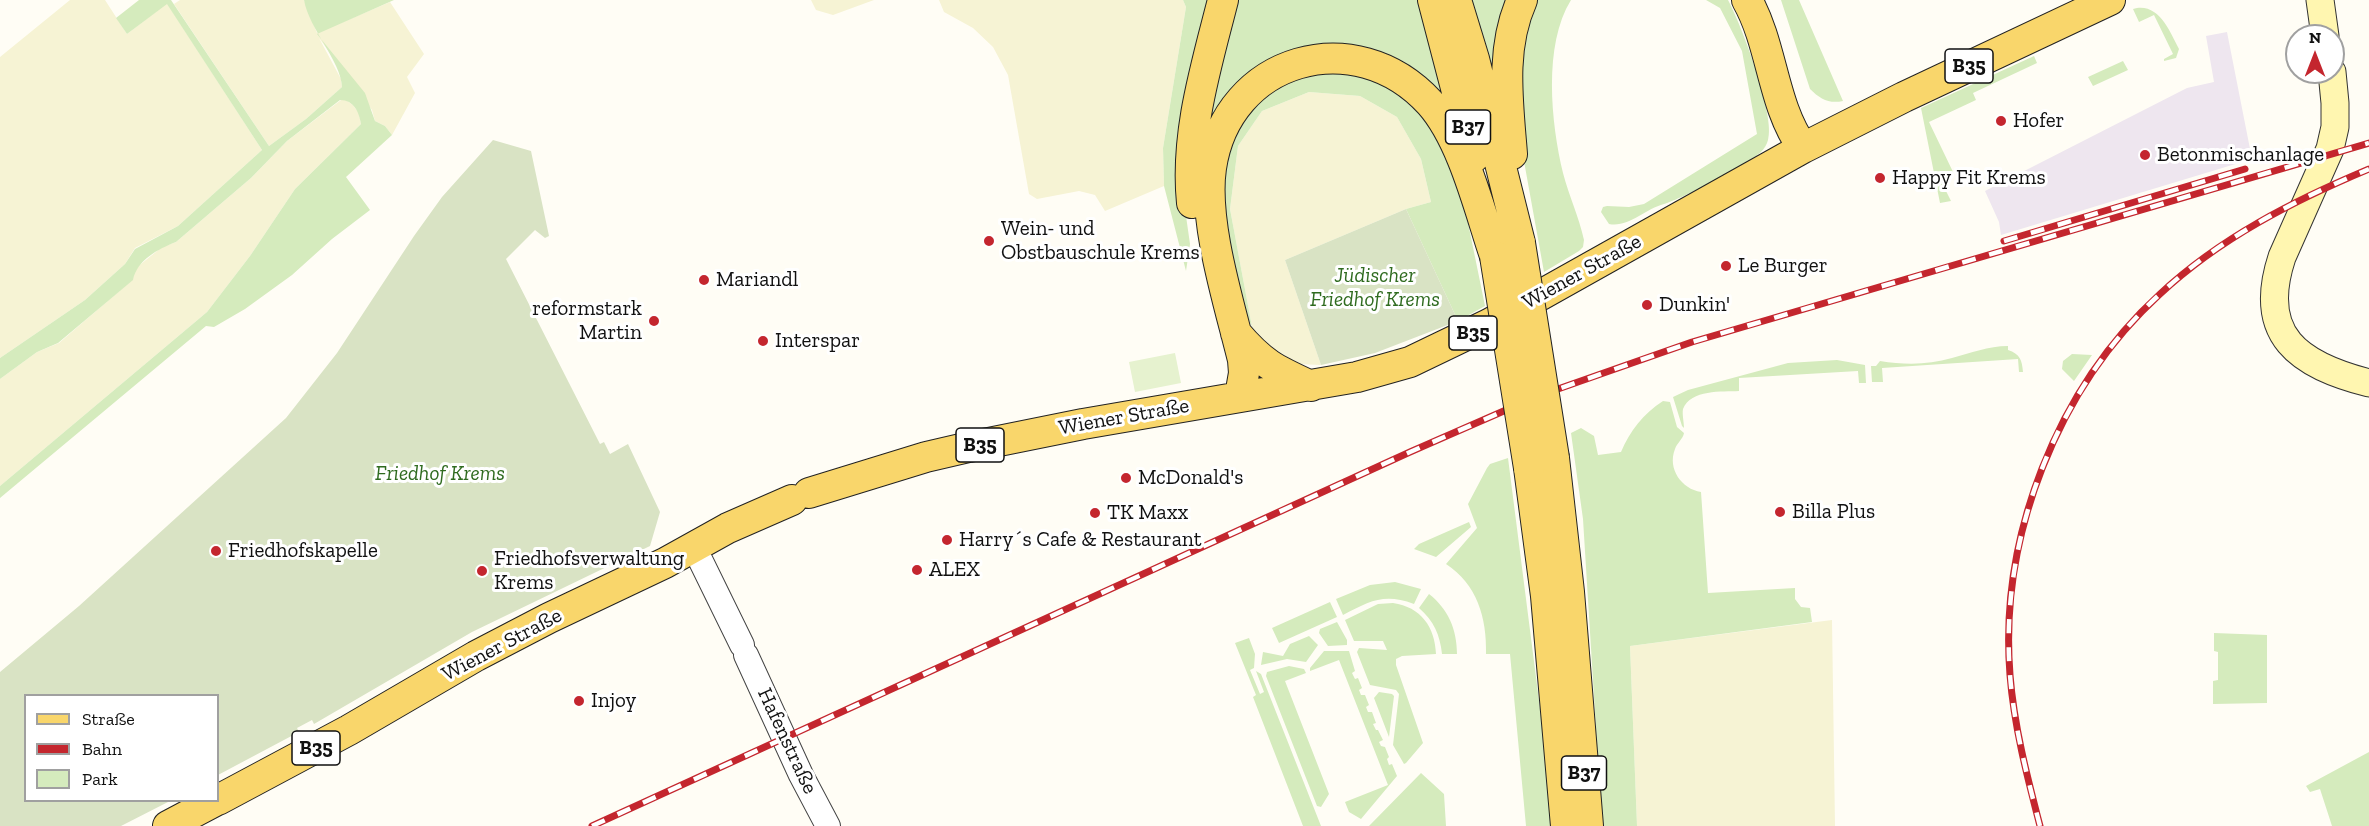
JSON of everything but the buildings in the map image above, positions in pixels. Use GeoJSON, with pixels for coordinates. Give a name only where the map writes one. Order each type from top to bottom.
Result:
{"type":"FeatureCollection","features":[{"type":"Feature","properties":{"kind":"main road"},"geometry":{"type":"LineString","coordinates":[[1224,0],[1196,115],[1192,142],[1191,195],[1194,225],[1225,366],[1240,396]]}},
{"type":"Feature","properties":{"kind":"main road","name":"B37"},"geometry":{"type":"LineString","coordinates":[[1433,0],[1468,128],[1508,250]]}},
{"type":"Feature","properties":{"kind":"main road","name":"B37"},"geometry":{"type":"LineString","coordinates":[[1456,0],[1474,59],[1508,250],[1541,463],[1569,592],[1588,826]]}},
{"type":"Feature","properties":{"kind":"main road"},"geometry":{"type":"LineString","coordinates":[[1508,250],[1507,90],[1510,38],[1515,15],[1522,0]]}},
{"type":"Feature","properties":{"kind":"main road"},"geometry":{"type":"LineString","coordinates":[[1747,0],[1763,35],[1787,120],[1793,135],[1803,147]]}},
{"type":"Feature","properties":{"kind":"main road"},"geometry":{"type":"LineString","coordinates":[[1770,0],[1807,117],[1808,132],[1803,147]]}},
{"type":"Feature","properties":{"kind":"main road","name":"Wiener Straße"},"geometry":{"type":"LineString","coordinates":[[219,799],[350,730],[476,656],[728,528],[800,496],[937,454],[1055,429],[1357,377],[1394,367],[1460,340],[1803,147],[2110,0]]}},
{"type":"Feature","properties":{"kind":"main road"},"geometry":{"type":"LineString","coordinates":[[2312,0],[2321,24]]}},
{"type":"Feature","properties":{"kind":"main road"},"geometry":{"type":"LineString","coordinates":[[2320,0],[2323,24]]}},
{"type":"Feature","properties":{"kind":"main road"},"geometry":{"type":"LineString","coordinates":[[1240,396],[1243,367],[1212,222],[1209,194],[1210,170],[1224,124],[1237,104],[1255,86],[1277,72],[1301,63],[1349,58],[1393,72],[1414,87],[1443,121],[1508,250]]}},
{"type":"Feature","properties":{"kind":"main road"},"geometry":{"type":"LineString","coordinates":[[2333,84],[2335,127],[2330,149],[2282,257],[2277,274],[2274,305],[2280,331],[2306,359],[2327,371],[2369,383]]}},
{"type":"Feature","properties":{"kind":"main road"},"geometry":{"type":"LineString","coordinates":[[1236,333],[1267,365],[1311,386]]}},
{"type":"Feature","properties":{"kind":"main road","name":"B37"},"geometry":{"type":"LineString","coordinates":[[1541,463],[1546,596],[1566,826]]}},
{"type":"Feature","properties":{"kind":"main road","name":"Wiener Straße"},"geometry":{"type":"LineString","coordinates":[[168,826],[213,802]]}},
{"type":"Feature","properties":{"kind":"street","name":"Hafenstraße"},"geometry":{"type":"LineString","coordinates":[[694,547],[801,775],[828,826]]}},
{"type":"Feature","properties":{"kind":"shaded area"},"geometry":{"type":"Polygon","coordinates":[[[70,0],[105,0],[127,34],[167,3],[262,150],[178,226],[135,248],[125,264],[85,300],[0,358],[0,57],[70,0]]]}},
{"type":"Feature","properties":{"kind":"shaded area"},"geometry":{"type":"Polygon","coordinates":[[[180,0],[304,0],[317,33],[390,2],[424,54],[407,77],[415,93],[392,135],[385,126],[375,121],[372,110],[319,38],[341,79],[342,87],[306,119],[269,146],[174,4],[180,0]]]}},
{"type":"Feature","properties":{"kind":"shaded area"},"geometry":{"type":"Polygon","coordinates":[[[811,0],[874,0],[833,15],[816,10],[811,0]]]}},
{"type":"Feature","properties":{"kind":"shaded area"},"geometry":{"type":"Polygon","coordinates":[[[939,0],[1183,0],[1186,7],[1163,148],[1164,186],[1105,211],[1095,195],[1079,191],[1037,199],[1029,194],[1008,75],[993,47],[973,28],[944,12],[939,0]]]}},
{"type":"Feature","properties":{"kind":"shaded area"},"geometry":{"type":"Polygon","coordinates":[[[2227,32],[2252,159],[2001,235],[1999,222],[1985,191],[2187,88],[2214,82],[2206,36],[2227,32]]]}},
{"type":"Feature","properties":{"kind":"shaded area"},"geometry":{"type":"Polygon","coordinates":[[[1309,92],[1360,96],[1397,117],[1421,159],[1431,202],[1406,209],[1285,260],[1321,365],[1297,364],[1275,357],[1252,327],[1230,209],[1238,146],[1262,111],[1309,92]]]}},
{"type":"Feature","properties":{"kind":"shaded area"},"geometry":{"type":"Polygon","coordinates":[[[341,100],[346,100],[353,105],[359,113],[361,124],[295,189],[250,256],[207,312],[0,486],[0,379],[37,352],[59,343],[132,280],[136,268],[162,247],[176,242],[251,178],[287,141],[341,100]]]}},
{"type":"Feature","properties":{"kind":"shaded area"},"geometry":{"type":"Polygon","coordinates":[[[1832,620],[1835,826],[1637,826],[1630,646],[1832,620]]]}},
{"type":"Feature","properties":{"kind":"green space"},"geometry":{"type":"Polygon","coordinates":[[[139,0],[171,0],[269,146],[306,119],[342,87],[336,67],[322,40],[365,93],[375,121],[385,126],[392,135],[346,177],[370,210],[332,239],[292,275],[245,309],[214,327],[206,326],[0,498],[0,486],[207,312],[250,256],[295,189],[361,124],[359,115],[352,104],[340,100],[287,141],[251,178],[176,242],[149,256],[135,273],[133,280],[58,343],[37,352],[0,379],[0,358],[85,300],[125,264],[135,249],[178,226],[262,150],[167,4],[127,34],[116,18],[139,0]]]}},
{"type":"Feature","properties":{"kind":"green space"},"geometry":{"type":"Polygon","coordinates":[[[304,0],[394,0],[318,34],[304,0]]]}},
{"type":"Feature","properties":{"kind":"green space"},"geometry":{"type":"Polygon","coordinates":[[[1183,0],[1215,0],[1183,195],[1190,244],[1186,271],[1164,186],[1163,148],[1186,7],[1183,0]]]}},
{"type":"Feature","properties":{"kind":"green space"},"geometry":{"type":"Polygon","coordinates":[[[1232,0],[1423,0],[1456,118],[1323,49],[1199,143],[1232,0]]]}},
{"type":"Feature","properties":{"kind":"green space"},"geometry":{"type":"Polygon","coordinates":[[[1467,0],[1513,0],[1499,112],[1467,0]]]}},
{"type":"Feature","properties":{"kind":"green space"},"geometry":{"type":"Polygon","coordinates":[[[1530,0],[1571,0],[1562,18],[1556,39],[1553,61],[1553,108],[1563,173],[1584,240],[1583,247],[1579,251],[1544,272],[1518,128],[1515,65],[1530,0]]]}},
{"type":"Feature","properties":{"kind":"green space"},"geometry":{"type":"Polygon","coordinates":[[[1706,0],[1728,0],[1734,12],[1762,91],[1769,128],[1767,143],[1754,157],[1699,189],[1657,206],[1630,221],[1609,224],[1601,212],[1603,207],[1629,207],[1644,204],[1757,134],[1742,51],[1720,8],[1706,0]]]}},
{"type":"Feature","properties":{"kind":"green space"},"geometry":{"type":"Polygon","coordinates":[[[1781,0],[1799,0],[1843,101],[1825,100],[1810,89],[1781,0]]]}},
{"type":"Feature","properties":{"kind":"green space"},"geometry":{"type":"Polygon","coordinates":[[[2133,9],[2152,11],[2163,21],[2179,49],[2176,58],[2164,61],[2173,54],[2154,15],[2139,22],[2133,9]]]}},
{"type":"Feature","properties":{"kind":"green space"},"geometry":{"type":"Polygon","coordinates":[[[2034,56],[2037,63],[1973,93],[1976,100],[1929,122],[1954,174],[1941,181],[1951,201],[1940,203],[1921,108],[2034,56]]]}},
{"type":"Feature","properties":{"kind":"green space"},"geometry":{"type":"Polygon","coordinates":[[[2123,61],[2128,70],[2093,86],[2088,77],[2123,61]]]}},
{"type":"Feature","properties":{"kind":"green space"},"geometry":{"type":"Polygon","coordinates":[[[1349,69],[1407,96],[1447,150],[1466,213],[1485,306],[1458,321],[1406,209],[1431,202],[1421,159],[1397,117],[1360,96],[1309,92],[1262,111],[1238,146],[1230,209],[1252,327],[1242,304],[1223,221],[1221,193],[1227,147],[1246,111],[1283,81],[1349,69]]]}},
{"type":"Feature","properties":{"kind":"green space","name":"Friedhof Krems"},"geometry":{"type":"Polygon","coordinates":[[[493,140],[531,151],[549,236],[545,238],[535,230],[506,259],[600,444],[604,442],[610,454],[628,444],[660,512],[650,546],[472,632],[314,724],[312,720],[297,728],[299,732],[219,774],[219,694],[24,694],[24,802],[168,802],[121,826],[0,826],[0,672],[79,606],[286,418],[337,353],[442,197],[493,140]]]}},
{"type":"Feature","properties":{"kind":"green space","name":"Jüdischer Friedhof Krems"},"geometry":{"type":"Polygon","coordinates":[[[1406,209],[1458,321],[1375,353],[1321,365],[1285,260],[1406,209]]]}},
{"type":"Feature","properties":{"kind":"green space"},"geometry":{"type":"Polygon","coordinates":[[[2008,346],[2008,350],[2020,358],[2023,372],[2019,372],[2018,359],[1882,368],[1883,382],[1872,382],[1871,366],[1876,366],[1880,361],[1925,363],[1987,348],[2008,346]]]}},
{"type":"Feature","properties":{"kind":"green space"},"geometry":{"type":"Polygon","coordinates":[[[1175,353],[1181,383],[1135,392],[1129,362],[1175,353]]]}},
{"type":"Feature","properties":{"kind":"green space"},"geometry":{"type":"Polygon","coordinates":[[[2072,354],[2092,355],[2074,381],[2062,369],[2063,361],[2072,354]]]}},
{"type":"Feature","properties":{"kind":"green space"},"geometry":{"type":"Polygon","coordinates":[[[1837,360],[1865,365],[1866,383],[1859,383],[1858,371],[1739,378],[1739,391],[1708,393],[1693,398],[1687,403],[1683,409],[1684,428],[1682,426],[1673,397],[1688,390],[1788,363],[1837,360]]]}},
{"type":"Feature","properties":{"kind":"green space"},"geometry":{"type":"Polygon","coordinates":[[[1663,401],[1670,402],[1677,427],[1684,433],[1673,456],[1675,471],[1688,487],[1701,492],[1708,593],[1795,588],[1795,599],[1801,607],[1810,608],[1812,622],[1630,646],[1637,826],[1602,826],[1583,519],[1571,433],[1581,428],[1594,436],[1598,455],[1621,452],[1638,424],[1663,401]]]}},
{"type":"Feature","properties":{"kind":"green space"},"geometry":{"type":"Polygon","coordinates":[[[1508,458],[1543,732],[1551,826],[1526,826],[1510,654],[1486,654],[1485,628],[1478,603],[1465,581],[1446,564],[1477,528],[1468,504],[1487,468],[1490,464],[1508,458]]]}},
{"type":"Feature","properties":{"kind":"green space"},"geometry":{"type":"Polygon","coordinates":[[[1469,522],[1471,527],[1436,557],[1414,549],[1419,544],[1469,522]]]}},
{"type":"Feature","properties":{"kind":"green space"},"geometry":{"type":"Polygon","coordinates":[[[1395,582],[1421,589],[1414,604],[1394,599],[1377,600],[1343,615],[1336,599],[1370,585],[1395,582]]]}},
{"type":"Feature","properties":{"kind":"green space"},"geometry":{"type":"Polygon","coordinates":[[[1429,594],[1450,620],[1457,654],[1442,654],[1435,629],[1429,618],[1419,608],[1429,594]]]}},
{"type":"Feature","properties":{"kind":"green space"},"geometry":{"type":"Polygon","coordinates":[[[1330,602],[1337,617],[1279,643],[1272,628],[1330,602]]]}},
{"type":"Feature","properties":{"kind":"green space"},"geometry":{"type":"Polygon","coordinates":[[[1393,603],[1411,609],[1425,620],[1433,635],[1436,654],[1402,656],[1396,659],[1396,665],[1423,743],[1404,764],[1393,745],[1399,694],[1396,690],[1370,685],[1357,652],[1359,648],[1387,650],[1383,641],[1354,641],[1345,620],[1378,604],[1393,603]]]}},
{"type":"Feature","properties":{"kind":"green space"},"geometry":{"type":"Polygon","coordinates":[[[1337,622],[1347,640],[1347,645],[1328,646],[1319,633],[1320,629],[1337,622]]]}},
{"type":"Feature","properties":{"kind":"green space"},"geometry":{"type":"Polygon","coordinates":[[[2214,633],[2267,635],[2267,703],[2213,704],[2213,681],[2218,680],[2218,652],[2214,651],[2214,633]]]}},
{"type":"Feature","properties":{"kind":"green space"},"geometry":{"type":"Polygon","coordinates":[[[1309,636],[1318,645],[1306,662],[1287,659],[1261,665],[1263,652],[1283,656],[1290,644],[1309,636]]]}},
{"type":"Feature","properties":{"kind":"green space"},"geometry":{"type":"Polygon","coordinates":[[[1249,638],[1255,654],[1254,668],[1250,670],[1260,694],[1264,692],[1256,671],[1261,674],[1321,826],[1303,826],[1253,697],[1256,695],[1235,643],[1249,638]]]}},
{"type":"Feature","properties":{"kind":"green space"},"geometry":{"type":"Polygon","coordinates":[[[1324,651],[1349,651],[1355,671],[1352,673],[1355,679],[1358,678],[1362,688],[1359,690],[1361,695],[1365,695],[1369,705],[1366,707],[1368,712],[1372,712],[1376,723],[1373,724],[1383,740],[1379,742],[1385,747],[1389,765],[1392,764],[1397,776],[1361,819],[1349,812],[1345,802],[1388,785],[1339,660],[1310,671],[1324,651]]]}},
{"type":"Feature","properties":{"kind":"green space"},"geometry":{"type":"Polygon","coordinates":[[[1289,666],[1304,669],[1306,673],[1285,681],[1329,794],[1321,807],[1317,806],[1266,676],[1267,672],[1289,666]]]}},
{"type":"Feature","properties":{"kind":"green space"},"geometry":{"type":"Polygon","coordinates":[[[1379,692],[1394,696],[1389,737],[1374,698],[1379,692]]]}},
{"type":"Feature","properties":{"kind":"green space"},"geometry":{"type":"Polygon","coordinates":[[[2369,752],[2369,826],[2332,826],[2320,789],[2310,792],[2306,786],[2369,752]]]}},
{"type":"Feature","properties":{"kind":"green space"},"geometry":{"type":"Polygon","coordinates":[[[1421,773],[1444,794],[1446,826],[1369,826],[1421,773]]]}},
{"type":"Feature","properties":{"kind":"railway"},"geometry":{"type":"LineString","coordinates":[[592,826],[1410,452],[1538,396],[1692,342],[2369,143]]}},
{"type":"Feature","properties":{"kind":"railway"},"geometry":{"type":"LineString","coordinates":[[2004,241],[2245,169]]}},
{"type":"Feature","properties":{"kind":"railway"},"geometry":{"type":"LineString","coordinates":[[2040,826],[2015,713],[2010,675],[2009,623],[2014,570],[2025,519],[2042,468],[2064,419],[2092,374],[2124,332],[2160,294],[2183,274],[2207,255],[2258,222],[2369,169]]}},
{"type":"Feature","properties":{"kind":"place","name":"Hofer"},"geometry":{"type":"Point","coordinates":[2001,121]}},
{"type":"Feature","properties":{"kind":"place","name":"Betonmischanlage"},"geometry":{"type":"Point","coordinates":[2145,155]}},
{"type":"Feature","properties":{"kind":"place","name":"Happy Fit Krems"},"geometry":{"type":"Point","coordinates":[1880,178]}},
{"type":"Feature","properties":{"kind":"place","name":"Wein- und Obstbauschule Krems"},"geometry":{"type":"Point","coordinates":[989,241]}},
{"type":"Feature","properties":{"kind":"place","name":"Le Burger"},"geometry":{"type":"Point","coordinates":[1726,266]}},
{"type":"Feature","properties":{"kind":"place","name":"Mariandl"},"geometry":{"type":"Point","coordinates":[704,280]}},
{"type":"Feature","properties":{"kind":"place","name":"Dunkin'"},"geometry":{"type":"Point","coordinates":[1647,305]}},
{"type":"Feature","properties":{"kind":"place","name":"reformstark Martin"},"geometry":{"type":"Point","coordinates":[654,321]}},
{"type":"Feature","properties":{"kind":"place","name":"Interspar"},"geometry":{"type":"Point","coordinates":[763,341]}},
{"type":"Feature","properties":{"kind":"place","name":"McDonald's"},"geometry":{"type":"Point","coordinates":[1126,478]}},
{"type":"Feature","properties":{"kind":"place","name":"Billa Plus"},"geometry":{"type":"Point","coordinates":[1780,512]}},
{"type":"Feature","properties":{"kind":"place","name":"TK Maxx"},"geometry":{"type":"Point","coordinates":[1095,513]}},
{"type":"Feature","properties":{"kind":"place","name":"Harry´s Cafe & Restaurant"},"geometry":{"type":"Point","coordinates":[947,540]}},
{"type":"Feature","properties":{"kind":"place","name":"Friedhofskapelle"},"geometry":{"type":"Point","coordinates":[216,551]}},
{"type":"Feature","properties":{"kind":"place","name":"ALEX"},"geometry":{"type":"Point","coordinates":[917,570]}},
{"type":"Feature","properties":{"kind":"place","name":"Friedhofsverwaltung Krems"},"geometry":{"type":"Point","coordinates":[482,571]}},
{"type":"Feature","properties":{"kind":"place","name":"Injoy"},"geometry":{"type":"Point","coordinates":[579,701]}}]}
